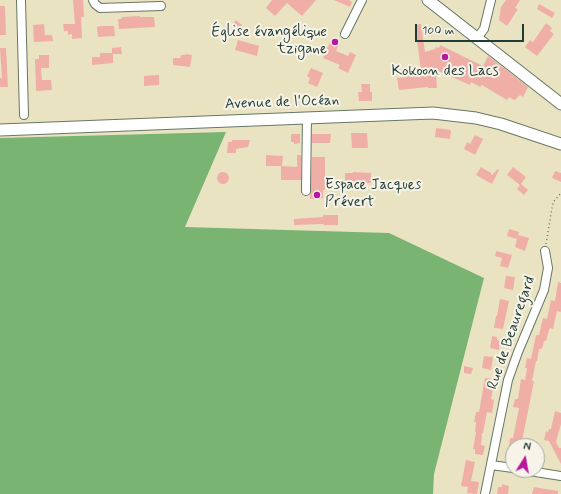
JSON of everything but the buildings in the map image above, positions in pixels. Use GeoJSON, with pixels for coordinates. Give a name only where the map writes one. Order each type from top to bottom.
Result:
{"type":"FeatureCollection","features":[{"type":"Feature","properties":{"kind":"main road"},"geometry":{"type":"LineString","coordinates":[[428,0],[561,104]]}},
{"type":"Feature","properties":{"kind":"main road","name":"Avenue de l'Océan"},"geometry":{"type":"LineString","coordinates":[[0,130],[411,113],[456,115],[476,118],[501,124],[561,144]]}},
{"type":"Feature","properties":{"kind":"street"},"geometry":{"type":"LineString","coordinates":[[21,0],[24,115]]}},
{"type":"Feature","properties":{"kind":"street"},"geometry":{"type":"LineString","coordinates":[[93,0],[100,8],[161,6]]}},
{"type":"Feature","properties":{"kind":"street"},"geometry":{"type":"LineString","coordinates":[[345,34],[362,0]]}},
{"type":"Feature","properties":{"kind":"street"},"geometry":{"type":"LineString","coordinates":[[477,38],[484,29],[491,0]]}},
{"type":"Feature","properties":{"kind":"street"},"geometry":{"type":"LineString","coordinates":[[306,191],[307,117]]}},
{"type":"Feature","properties":{"kind":"street","name":"Rue de Beauregard"},"geometry":{"type":"LineString","coordinates":[[485,494],[508,380],[544,290],[548,268],[545,251]]}},
{"type":"Feature","properties":{"kind":"street"},"geometry":{"type":"LineString","coordinates":[[491,465],[505,467]]}},
{"type":"Feature","properties":{"kind":"street"},"geometry":{"type":"LineString","coordinates":[[545,473],[561,476]]}},
{"type":"Feature","properties":{"kind":"path"},"geometry":{"type":"LineString","coordinates":[[545,251],[553,202],[561,193]]}},
{"type":"Feature","properties":{"kind":"green space"},"geometry":{"type":"Polygon","coordinates":[[[226,132],[185,227],[389,233],[484,278],[434,474],[433,494],[0,494],[0,138],[226,132]]]}},
{"type":"Feature","properties":{"kind":"place","name":"Église évangélique tzigane"},"geometry":{"type":"Point","coordinates":[335,42]}},
{"type":"Feature","properties":{"kind":"place","name":"Kokoon des Lacs"},"geometry":{"type":"Point","coordinates":[445,57]}},
{"type":"Feature","properties":{"kind":"place","name":"Espace Jacques Prévert"},"geometry":{"type":"Point","coordinates":[317,195]}}]}
